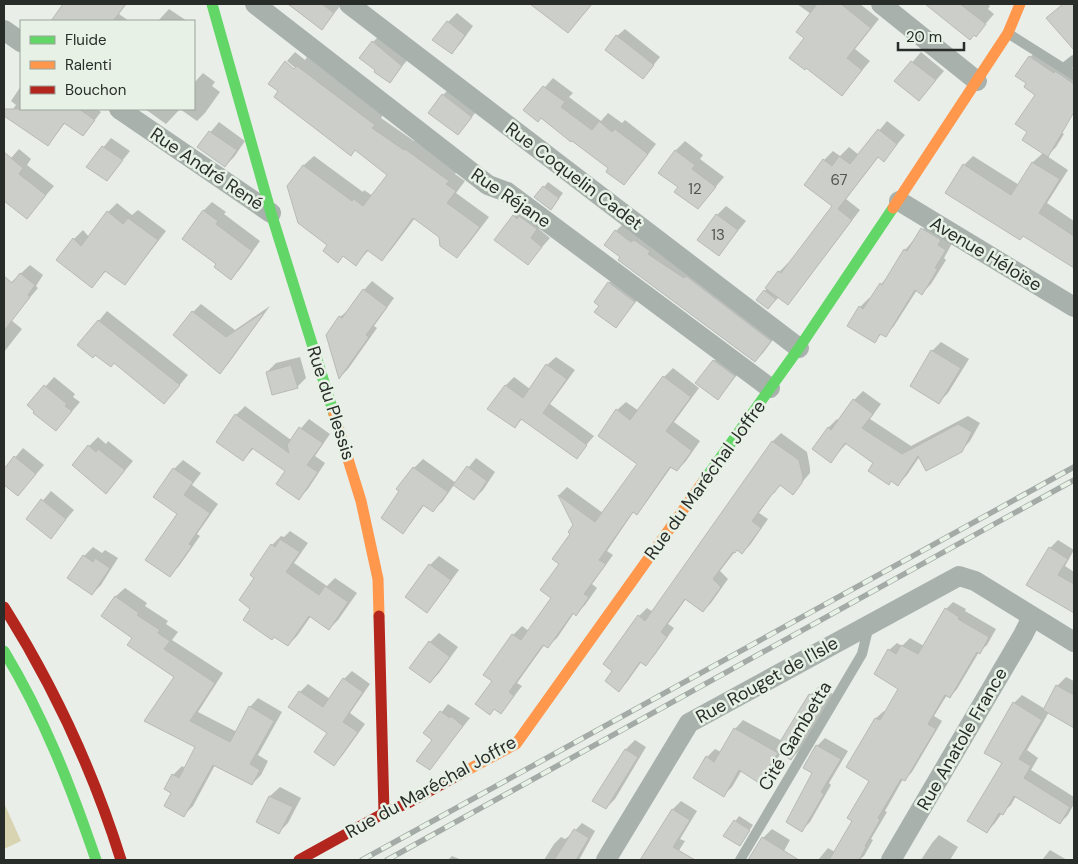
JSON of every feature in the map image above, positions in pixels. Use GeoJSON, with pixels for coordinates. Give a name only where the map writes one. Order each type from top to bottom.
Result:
{"type":"FeatureCollection","features":[{"type":"Feature","properties":{"kind":"street","name":"Rue du Plessis"},"geometry":{"type":"LineString","coordinates":[[212,4],[271,213],[361,501],[378,579],[384,813]]}},
{"type":"Feature","properties":{"kind":"street","name":"Rue Réjane"},"geometry":{"type":"LineString","coordinates":[[255,4],[488,185],[507,192],[770,388]]}},
{"type":"Feature","properties":{"kind":"street","name":"Rue Coquelin Cadet"},"geometry":{"type":"LineString","coordinates":[[349,4],[799,348]]}},
{"type":"Feature","properties":{"kind":"street"},"geometry":{"type":"LineString","coordinates":[[881,4],[977,81]]}},
{"type":"Feature","properties":{"kind":"street","name":"Rue du Maréchal Joffre"},"geometry":{"type":"LineString","coordinates":[[299,860],[516,744],[799,348],[899,201],[1008,33],[1020,4]]}},
{"type":"Feature","properties":{"kind":"street"},"geometry":{"type":"LineString","coordinates":[[4,30],[20,41]]}},
{"type":"Feature","properties":{"kind":"street","name":"Rue André René"},"geometry":{"type":"LineString","coordinates":[[120,110],[271,213]]}},
{"type":"Feature","properties":{"kind":"street","name":"Avenue Héloïse"},"geometry":{"type":"LineString","coordinates":[[899,201],[1074,307]]}},
{"type":"Feature","properties":{"kind":"street","name":"Rue Rouget de l'Isle"},"geometry":{"type":"LineString","coordinates":[[606,860],[689,723],[959,576],[975,581],[1032,616]]}},
{"type":"Feature","properties":{"kind":"street"},"geometry":{"type":"LineString","coordinates":[[4,607],[30,649],[69,724],[103,804],[121,860]]}},
{"type":"Feature","properties":{"kind":"street"},"geometry":{"type":"LineString","coordinates":[[1032,616],[1074,642]]}},
{"type":"Feature","properties":{"kind":"street","name":"Rue Anatole France"},"geometry":{"type":"LineString","coordinates":[[891,860],[1023,635],[1032,616]]}},
{"type":"Feature","properties":{"kind":"street"},"geometry":{"type":"LineString","coordinates":[[4,651],[32,702],[54,748],[80,813],[96,860]]}},
{"type":"Feature","properties":{"kind":"lane"},"geometry":{"type":"LineString","coordinates":[[1008,33],[1074,75]]}},
{"type":"Feature","properties":{"kind":"lane"},"geometry":{"type":"LineString","coordinates":[[1064,68],[1074,60]]}},
{"type":"Feature","properties":{"kind":"lane","name":"Cité Gambetta"},"geometry":{"type":"LineString","coordinates":[[740,860],[862,654],[869,624]]}},
{"type":"Feature","properties":{"kind":"shaded area"},"geometry":{"type":"Polygon","coordinates":[[[4,803],[21,841],[4,849],[4,803]]]}},
{"type":"Feature","properties":{"kind":"building"},"geometry":{"type":"Polygon","coordinates":[[[63,4],[126,4],[114,20],[52,20],[63,4]]]}},
{"type":"Feature","properties":{"kind":"building"},"geometry":{"type":"Polygon","coordinates":[[[288,4],[322,4],[334,13],[322,30],[288,4]]]}},
{"type":"Feature","properties":{"kind":"building"},"geometry":{"type":"Polygon","coordinates":[[[530,4],[592,4],[568,33],[530,4]]]}},
{"type":"Feature","properties":{"kind":"building"},"geometry":{"type":"Polygon","coordinates":[[[817,4],[841,4],[871,28],[847,58],[862,70],[842,96],[806,68],[805,70],[789,58],[804,38],[796,32],[817,4]]]}},
{"type":"Feature","properties":{"kind":"building"},"geometry":{"type":"Polygon","coordinates":[[[925,4],[960,4],[986,24],[976,37],[974,35],[970,40],[925,4]]]}},
{"type":"Feature","properties":{"kind":"building"},"geometry":{"type":"Polygon","coordinates":[[[1063,4],[1074,4],[1074,50],[1046,18],[1063,4]]]}},
{"type":"Feature","properties":{"kind":"building"},"geometry":{"type":"Polygon","coordinates":[[[447,21],[465,35],[452,54],[432,40],[447,21]]]}},
{"type":"Feature","properties":{"kind":"building"},"geometry":{"type":"Polygon","coordinates":[[[616,35],[654,65],[643,79],[605,50],[616,35]]]}},
{"type":"Feature","properties":{"kind":"building"},"geometry":{"type":"Polygon","coordinates":[[[372,41],[402,66],[390,83],[359,58],[372,41]]]}},
{"type":"Feature","properties":{"kind":"building"},"geometry":{"type":"Polygon","coordinates":[[[1029,56],[1074,84],[1074,112],[1048,157],[1022,140],[1027,132],[1015,124],[1035,95],[1024,87],[1026,83],[1015,76],[1029,56]]]}},
{"type":"Feature","properties":{"kind":"building"},"geometry":{"type":"Polygon","coordinates":[[[285,61],[294,69],[297,66],[375,125],[372,128],[449,181],[446,184],[456,191],[447,203],[480,227],[457,258],[440,246],[439,237],[413,218],[382,261],[367,250],[356,266],[343,256],[338,263],[323,251],[327,245],[298,223],[287,186],[303,165],[352,201],[354,199],[363,206],[387,175],[355,150],[351,156],[274,97],[278,91],[268,84],[285,61]]]}},
{"type":"Feature","properties":{"kind":"building"},"geometry":{"type":"Polygon","coordinates":[[[911,61],[936,80],[919,101],[894,81],[911,61]]]}},
{"type":"Feature","properties":{"kind":"building"},"geometry":{"type":"Polygon","coordinates":[[[543,86],[565,102],[561,107],[592,130],[599,121],[612,132],[615,129],[648,154],[624,185],[606,172],[608,168],[572,141],[541,118],[538,122],[523,110],[543,86]]]}},
{"type":"Feature","properties":{"kind":"building"},"geometry":{"type":"Polygon","coordinates":[[[442,94],[472,117],[458,135],[428,113],[442,94]]]}},
{"type":"Feature","properties":{"kind":"building"},"geometry":{"type":"Polygon","coordinates":[[[4,109],[80,110],[95,120],[83,136],[64,123],[48,146],[4,116],[4,109]]]}},
{"type":"Feature","properties":{"kind":"building"},"geometry":{"type":"Polygon","coordinates":[[[878,129],[897,144],[884,162],[878,157],[838,209],[852,220],[788,305],[765,288],[778,271],[781,273],[832,206],[804,185],[823,159],[832,166],[839,156],[850,164],[878,129]]]}},
{"type":"Feature","properties":{"kind":"building"},"geometry":{"type":"Polygon","coordinates":[[[209,131],[237,150],[225,167],[197,147],[209,131]]]}},
{"type":"Feature","properties":{"kind":"building"},"geometry":{"type":"Polygon","coordinates":[[[102,146],[123,160],[107,181],[86,167],[102,146]]]}},
{"type":"Feature","properties":{"kind":"building"},"geometry":{"type":"Polygon","coordinates":[[[675,150],[695,165],[692,169],[716,187],[698,209],[674,192],[678,187],[658,173],[675,150]]]}},
{"type":"Feature","properties":{"kind":"building"},"geometry":{"type":"Polygon","coordinates":[[[4,152],[23,168],[19,174],[46,195],[27,219],[4,201],[4,152]]]}},
{"type":"Feature","properties":{"kind":"building"},"geometry":{"type":"Polygon","coordinates":[[[1032,162],[1060,179],[1039,213],[1074,236],[1074,268],[1023,236],[1020,240],[945,193],[963,164],[1011,195],[1032,162]]]}},
{"type":"Feature","properties":{"kind":"building"},"geometry":{"type":"Polygon","coordinates":[[[543,186],[559,198],[551,210],[534,197],[543,186]]]}},
{"type":"Feature","properties":{"kind":"building"},"geometry":{"type":"Polygon","coordinates":[[[203,210],[218,221],[216,224],[252,251],[231,280],[214,267],[216,264],[182,239],[203,210]]]}},
{"type":"Feature","properties":{"kind":"building"},"geometry":{"type":"Polygon","coordinates":[[[107,211],[123,224],[128,218],[158,240],[125,285],[105,271],[92,288],[56,260],[73,238],[81,246],[107,211]]]}},
{"type":"Feature","properties":{"kind":"building"},"geometry":{"type":"Polygon","coordinates":[[[716,214],[738,230],[719,256],[697,240],[716,214]]]}},
{"type":"Feature","properties":{"kind":"building"},"geometry":{"type":"Polygon","coordinates":[[[513,215],[517,219],[519,216],[537,229],[531,238],[542,247],[528,265],[494,240],[513,215]]]}},
{"type":"Feature","properties":{"kind":"building"},"geometry":{"type":"Polygon","coordinates":[[[921,228],[941,240],[938,245],[946,250],[935,268],[938,269],[922,295],[915,290],[886,337],[880,334],[875,343],[847,326],[859,306],[863,309],[880,283],[882,285],[904,249],[907,251],[921,228]]]}},
{"type":"Feature","properties":{"kind":"building"},"geometry":{"type":"Polygon","coordinates":[[[615,230],[631,242],[634,240],[650,251],[648,254],[684,278],[686,276],[771,341],[755,362],[618,260],[620,257],[604,245],[615,230]]]}},
{"type":"Feature","properties":{"kind":"building"},"geometry":{"type":"Polygon","coordinates":[[[20,273],[35,285],[28,295],[30,297],[4,331],[4,276],[12,283],[20,273]]]}},
{"type":"Feature","properties":{"kind":"building"},"geometry":{"type":"Polygon","coordinates":[[[608,282],[635,302],[616,328],[594,312],[599,306],[594,302],[608,282]]]}},
{"type":"Feature","properties":{"kind":"building"},"geometry":{"type":"Polygon","coordinates":[[[363,289],[387,307],[366,335],[369,337],[339,379],[326,335],[339,316],[342,318],[363,289]]]}},
{"type":"Feature","properties":{"kind":"building"},"geometry":{"type":"Polygon","coordinates":[[[764,290],[776,299],[768,309],[756,300],[764,290]]]}},
{"type":"Feature","properties":{"kind":"building"},"geometry":{"type":"Polygon","coordinates":[[[192,311],[226,337],[262,313],[263,315],[220,374],[173,335],[192,311]]]}},
{"type":"Feature","properties":{"kind":"building"},"geometry":{"type":"Polygon","coordinates":[[[98,320],[180,385],[164,404],[114,363],[111,367],[95,355],[93,358],[77,345],[98,320]]]}},
{"type":"Feature","properties":{"kind":"building"},"geometry":{"type":"Polygon","coordinates":[[[931,350],[961,368],[939,404],[910,386],[931,350]]]}},
{"type":"Feature","properties":{"kind":"building"},"geometry":{"type":"Polygon","coordinates":[[[713,360],[735,376],[718,400],[695,383],[713,360]]]}},
{"type":"Feature","properties":{"kind":"building"},"geometry":{"type":"Polygon","coordinates":[[[546,364],[567,379],[543,413],[587,445],[577,459],[521,419],[515,428],[487,409],[505,385],[523,398],[546,364]]]}},
{"type":"Feature","properties":{"kind":"building"},"geometry":{"type":"Polygon","coordinates":[[[291,365],[298,388],[272,395],[266,372],[291,365]]]}},
{"type":"Feature","properties":{"kind":"building"},"geometry":{"type":"Polygon","coordinates":[[[663,376],[691,397],[666,431],[692,451],[677,471],[670,467],[637,515],[633,512],[599,560],[606,564],[584,594],[589,597],[576,616],[573,613],[548,648],[543,645],[509,692],[514,696],[501,714],[494,709],[490,715],[475,704],[492,681],[483,675],[512,634],[521,640],[551,598],[540,590],[559,564],[552,559],[570,534],[568,532],[573,525],[558,495],[595,522],[637,464],[598,436],[616,409],[630,420],[663,376]]]}},
{"type":"Feature","properties":{"kind":"building"},"geometry":{"type":"Polygon","coordinates":[[[44,385],[67,404],[65,406],[72,411],[56,431],[33,413],[34,411],[27,405],[44,385]]]}},
{"type":"Feature","properties":{"kind":"building"},"geometry":{"type":"Polygon","coordinates":[[[853,399],[873,414],[862,428],[902,454],[958,424],[972,432],[962,452],[926,471],[918,456],[898,486],[891,481],[889,485],[868,471],[873,463],[845,443],[831,463],[812,449],[828,427],[831,430],[853,399]]]}},
{"type":"Feature","properties":{"kind":"building"},"geometry":{"type":"Polygon","coordinates":[[[235,414],[289,453],[287,445],[299,427],[323,443],[307,465],[318,472],[299,500],[276,484],[285,471],[252,448],[243,461],[216,442],[235,414]]]}},
{"type":"Feature","properties":{"kind":"building"},"geometry":{"type":"Polygon","coordinates":[[[772,441],[799,460],[803,477],[802,483],[793,495],[780,485],[752,521],[761,528],[742,554],[737,550],[735,553],[733,552],[713,579],[721,587],[703,612],[685,599],[661,632],[667,637],[646,666],[640,662],[619,692],[605,681],[612,671],[603,664],[638,615],[645,621],[772,441]]]}},
{"type":"Feature","properties":{"kind":"building"},"geometry":{"type":"Polygon","coordinates":[[[88,445],[96,452],[98,449],[125,470],[106,494],[72,465],[88,445]]]}},
{"type":"Feature","properties":{"kind":"building"},"geometry":{"type":"Polygon","coordinates":[[[14,456],[36,474],[18,496],[4,485],[4,469],[14,456]]]}},
{"type":"Feature","properties":{"kind":"building"},"geometry":{"type":"Polygon","coordinates":[[[467,466],[487,481],[474,500],[453,485],[467,466]]]}},
{"type":"Feature","properties":{"kind":"building"},"geometry":{"type":"Polygon","coordinates":[[[413,467],[448,492],[433,512],[423,505],[403,534],[381,518],[399,491],[396,489],[413,467]]]}},
{"type":"Feature","properties":{"kind":"building"},"geometry":{"type":"Polygon","coordinates":[[[173,468],[193,482],[184,495],[210,513],[189,544],[192,546],[170,577],[145,560],[177,514],[153,497],[173,468]]]}},
{"type":"Feature","properties":{"kind":"building"},"geometry":{"type":"Polygon","coordinates":[[[41,499],[66,519],[51,539],[26,519],[41,499]]]}},
{"type":"Feature","properties":{"kind":"building"},"geometry":{"type":"Polygon","coordinates":[[[280,539],[300,552],[286,572],[319,595],[325,586],[348,602],[329,630],[309,616],[288,646],[274,637],[272,640],[243,620],[250,609],[239,600],[254,578],[250,575],[271,544],[275,547],[280,539]]]}},
{"type":"Feature","properties":{"kind":"building"},"geometry":{"type":"Polygon","coordinates":[[[1049,547],[1068,559],[1058,575],[1074,584],[1074,613],[1026,585],[1049,547]]]}},
{"type":"Feature","properties":{"kind":"building"},"geometry":{"type":"Polygon","coordinates":[[[83,555],[93,562],[95,558],[110,568],[92,595],[67,578],[83,555]]]}},
{"type":"Feature","properties":{"kind":"building"},"geometry":{"type":"Polygon","coordinates":[[[429,564],[451,580],[427,613],[405,597],[429,564]]]}},
{"type":"Feature","properties":{"kind":"building"},"geometry":{"type":"Polygon","coordinates":[[[115,596],[139,613],[137,615],[160,630],[158,633],[170,641],[164,649],[215,683],[190,721],[230,742],[249,706],[274,721],[250,764],[260,770],[252,785],[213,765],[184,817],[164,806],[171,793],[164,789],[172,774],[179,778],[195,747],[144,721],[174,677],[127,645],[132,638],[101,616],[115,596]]]}},
{"type":"Feature","properties":{"kind":"building"},"geometry":{"type":"Polygon","coordinates":[[[945,608],[959,617],[958,619],[989,637],[980,654],[977,652],[950,698],[945,695],[928,724],[936,729],[905,781],[901,779],[878,818],[880,820],[859,860],[829,860],[852,821],[847,818],[869,781],[846,767],[875,718],[880,720],[898,689],[874,674],[888,649],[896,654],[901,645],[918,654],[945,608]]]}},
{"type":"Feature","properties":{"kind":"building"},"geometry":{"type":"Polygon","coordinates":[[[429,641],[450,657],[430,683],[409,668],[429,641]]]}},
{"type":"Feature","properties":{"kind":"building"},"geometry":{"type":"Polygon","coordinates":[[[343,678],[363,692],[343,722],[358,732],[334,766],[314,752],[327,733],[288,707],[299,691],[323,707],[343,678]]]}},
{"type":"Feature","properties":{"kind":"building"},"geometry":{"type":"Polygon","coordinates":[[[1056,685],[1074,695],[1074,728],[1043,710],[1056,685]]]}},
{"type":"Feature","properties":{"kind":"building"},"geometry":{"type":"Polygon","coordinates":[[[809,694],[825,703],[791,760],[775,750],[809,694]]]}},
{"type":"Feature","properties":{"kind":"building"},"geometry":{"type":"Polygon","coordinates":[[[1013,702],[1042,720],[1019,759],[1031,766],[1024,778],[1070,807],[1060,824],[1014,796],[1003,815],[999,813],[987,833],[967,821],[1002,763],[984,753],[1013,702]]]}},
{"type":"Feature","properties":{"kind":"building"},"geometry":{"type":"Polygon","coordinates":[[[440,711],[450,718],[451,716],[463,726],[430,770],[416,761],[432,740],[423,733],[440,711]]]}},
{"type":"Feature","properties":{"kind":"building"},"geometry":{"type":"Polygon","coordinates":[[[734,728],[778,753],[759,783],[739,770],[724,797],[693,778],[706,756],[714,762],[734,728]]]}},
{"type":"Feature","properties":{"kind":"building"},"geometry":{"type":"Polygon","coordinates":[[[816,745],[841,759],[821,792],[824,794],[802,832],[786,822],[812,773],[803,768],[816,745]]]}},
{"type":"Feature","properties":{"kind":"building"},"geometry":{"type":"Polygon","coordinates":[[[625,749],[638,757],[606,809],[592,801],[625,749]]]}},
{"type":"Feature","properties":{"kind":"building"},"geometry":{"type":"Polygon","coordinates":[[[269,796],[293,807],[279,834],[256,822],[269,796]]]}},
{"type":"Feature","properties":{"kind":"building"},"geometry":{"type":"Polygon","coordinates":[[[672,809],[690,820],[673,847],[695,860],[640,860],[672,809]]]}},
{"type":"Feature","properties":{"kind":"building"},"geometry":{"type":"Polygon","coordinates":[[[734,820],[750,830],[740,846],[723,836],[734,820]]]}},
{"type":"Feature","properties":{"kind":"building"},"geometry":{"type":"Polygon","coordinates":[[[574,829],[589,838],[576,860],[554,860],[574,829]]]}},
{"type":"Feature","properties":{"kind":"building"},"geometry":{"type":"Polygon","coordinates":[[[762,837],[799,860],[748,860],[762,837]]]}},
{"type":"Feature","properties":{"kind":"railway"},"geometry":{"type":"LineString","coordinates":[[362,860],[1074,467]]}},
{"type":"Feature","properties":{"kind":"railway"},"geometry":{"type":"LineString","coordinates":[[387,860],[1074,480]]}},
{"type":"Feature","properties":{"kind":"traffic: fast"},"geometry":{"type":"LineString","coordinates":[[212,4],[271,213],[334,414]]}},
{"type":"Feature","properties":{"kind":"traffic: fast"},"geometry":{"type":"LineString","coordinates":[[703,482],[799,348],[893,208]]}},
{"type":"Feature","properties":{"kind":"traffic: fast"},"geometry":{"type":"LineString","coordinates":[[4,651],[32,701],[56,753],[96,860]]}},
{"type":"Feature","properties":{"kind":"traffic: slow"},"geometry":{"type":"LineString","coordinates":[[893,208],[1008,33],[1020,4]]}},
{"type":"Feature","properties":{"kind":"traffic: slow"},"geometry":{"type":"LineString","coordinates":[[334,414],[361,501],[378,579],[379,616]]}},
{"type":"Feature","properties":{"kind":"traffic: slow"},"geometry":{"type":"LineString","coordinates":[[462,773],[516,744],[703,482]]}},
{"type":"Feature","properties":{"kind":"traffic: jam"},"geometry":{"type":"LineString","coordinates":[[4,607],[56,698],[71,730],[98,794],[121,860]]}},
{"type":"Feature","properties":{"kind":"traffic: jam"},"geometry":{"type":"LineString","coordinates":[[379,616],[384,813]]}},
{"type":"Feature","properties":{"kind":"traffic: jam"},"geometry":{"type":"LineString","coordinates":[[299,860],[462,773]]}}]}
